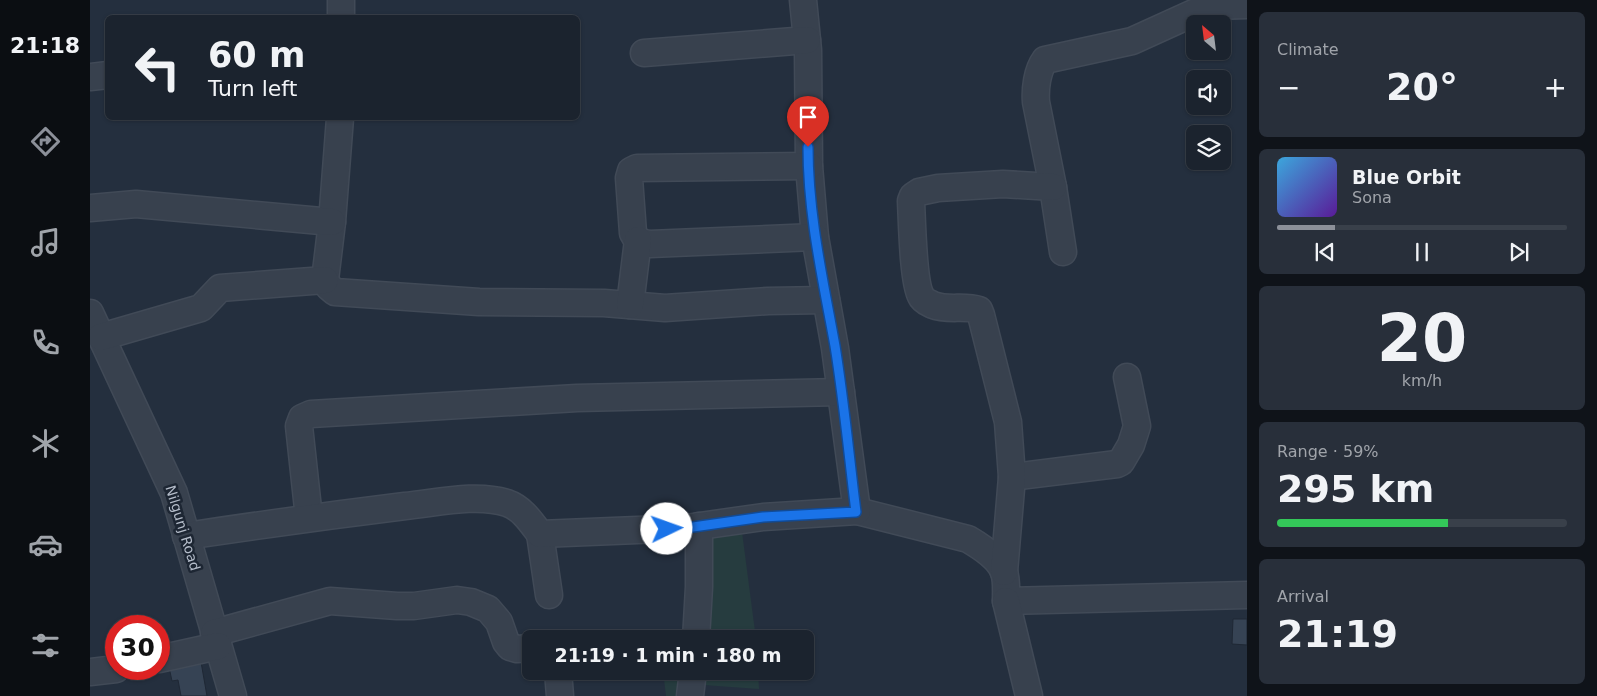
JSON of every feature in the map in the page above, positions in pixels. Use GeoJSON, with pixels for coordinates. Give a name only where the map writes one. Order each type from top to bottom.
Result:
{"type":"FeatureCollection","features":[{"type":"Feature","properties":{"kind":"street"},"geometry":{"type":"LineString","coordinates":[[341,0],[341,15]]}},
{"type":"Feature","properties":{"kind":"street"},"geometry":{"type":"LineString","coordinates":[[803,0],[807,40],[808,166],[815,237],[835,348],[856,512]]}},
{"type":"Feature","properties":{"kind":"street"},"geometry":{"type":"LineString","coordinates":[[1062,252],[1053,187],[1035,93],[1039,72],[1045,60],[1132,42],[1198,11],[1213,6],[1247,5]]}},
{"type":"Feature","properties":{"kind":"street"},"geometry":{"type":"LineString","coordinates":[[644,54],[807,40]]}},
{"type":"Feature","properties":{"kind":"street"},"geometry":{"type":"LineString","coordinates":[[90,77],[105,75]]}},
{"type":"Feature","properties":{"kind":"street"},"geometry":{"type":"LineString","coordinates":[[340,120],[326,280],[329,287],[335,292],[479,302],[604,303],[665,308],[748,302],[826,300]]}},
{"type":"Feature","properties":{"kind":"street"},"geometry":{"type":"LineString","coordinates":[[808,166],[637,168],[632,171],[629,178],[633,233],[642,243],[650,244],[815,237]]}},
{"type":"Feature","properties":{"kind":"street"},"geometry":{"type":"LineString","coordinates":[[1029,696],[1006,601],[1004,572],[1012,477],[1008,422],[982,315],[979,310],[974,308],[953,309],[935,306],[923,300],[921,296],[916,281],[911,201],[913,196],[919,192],[938,188],[1003,184],[1053,187]]}},
{"type":"Feature","properties":{"kind":"street"},"geometry":{"type":"LineString","coordinates":[[90,208],[136,204],[332,222]]}},
{"type":"Feature","properties":{"kind":"street"},"geometry":{"type":"LineString","coordinates":[[630,305],[638,240]]}},
{"type":"Feature","properties":{"kind":"street"},"geometry":{"type":"LineString","coordinates":[[101,337],[201,308],[220,288],[326,280]]}},
{"type":"Feature","properties":{"kind":"street","name":"Nilgunj Road"},"geometry":{"type":"LineString","coordinates":[[90,313],[174,493],[233,696]]}},
{"type":"Feature","properties":{"kind":"street"},"geometry":{"type":"LineString","coordinates":[[1012,477],[1118,464],[1121,462],[1131,445],[1137,426],[1127,377]]}},
{"type":"Feature","properties":{"kind":"street"},"geometry":{"type":"LineString","coordinates":[[309,518],[299,426],[302,418],[311,414],[576,398],[840,392]]}},
{"type":"Feature","properties":{"kind":"street"},"geometry":{"type":"LineString","coordinates":[[186,536],[309,518],[464,499],[497,501],[509,504],[520,511],[540,534],[549,595]]}},
{"type":"Feature","properties":{"kind":"street"},"geometry":{"type":"LineString","coordinates":[[540,534],[699,526],[763,517],[856,512],[968,540],[992,556],[1004,572]]}},
{"type":"Feature","properties":{"kind":"street"},"geometry":{"type":"LineString","coordinates":[[697,630],[699,526]]}},
{"type":"Feature","properties":{"kind":"street"},"geometry":{"type":"LineString","coordinates":[[1006,601],[1247,595]]}},
{"type":"Feature","properties":{"kind":"street"},"geometry":{"type":"LineString","coordinates":[[170,655],[330,601],[397,606],[414,606],[457,600],[471,602],[488,609],[499,622],[506,642],[510,647],[522,649]]}},
{"type":"Feature","properties":{"kind":"street"},"geometry":{"type":"LineString","coordinates":[[90,672],[105,670]]}},
{"type":"Feature","properties":{"kind":"street"},"geometry":{"type":"LineString","coordinates":[[559,680],[560,696]]}},
{"type":"Feature","properties":{"kind":"street"},"geometry":{"type":"LineString","coordinates":[[690,696],[692,680]]}},
{"type":"Feature","properties":{"kind":"green space"},"geometry":{"type":"Polygon","coordinates":[[[741,524],[755,630],[702,630],[702,570],[713,530],[741,524]]]}},
{"type":"Feature","properties":{"kind":"green space"},"geometry":{"type":"Polygon","coordinates":[[[664,680],[758,680],[759,689],[703,685],[698,696],[666,696],[664,680]]]}},
{"type":"Feature","properties":{"kind":"building"},"geometry":{"type":"Polygon","coordinates":[[[1233,619],[1247,619],[1247,645],[1232,644],[1233,619]]]}},
{"type":"Feature","properties":{"kind":"building"},"geometry":{"type":"Polygon","coordinates":[[[201,662],[207,696],[181,696],[178,680],[172,681],[170,667],[201,662]]]}},
{"type":"Feature","properties":{"kind":"route"},"geometry":{"type":"LineString","coordinates":[[667,529],[763,517],[856,512],[835,348],[815,237],[808,147]]}}]}
